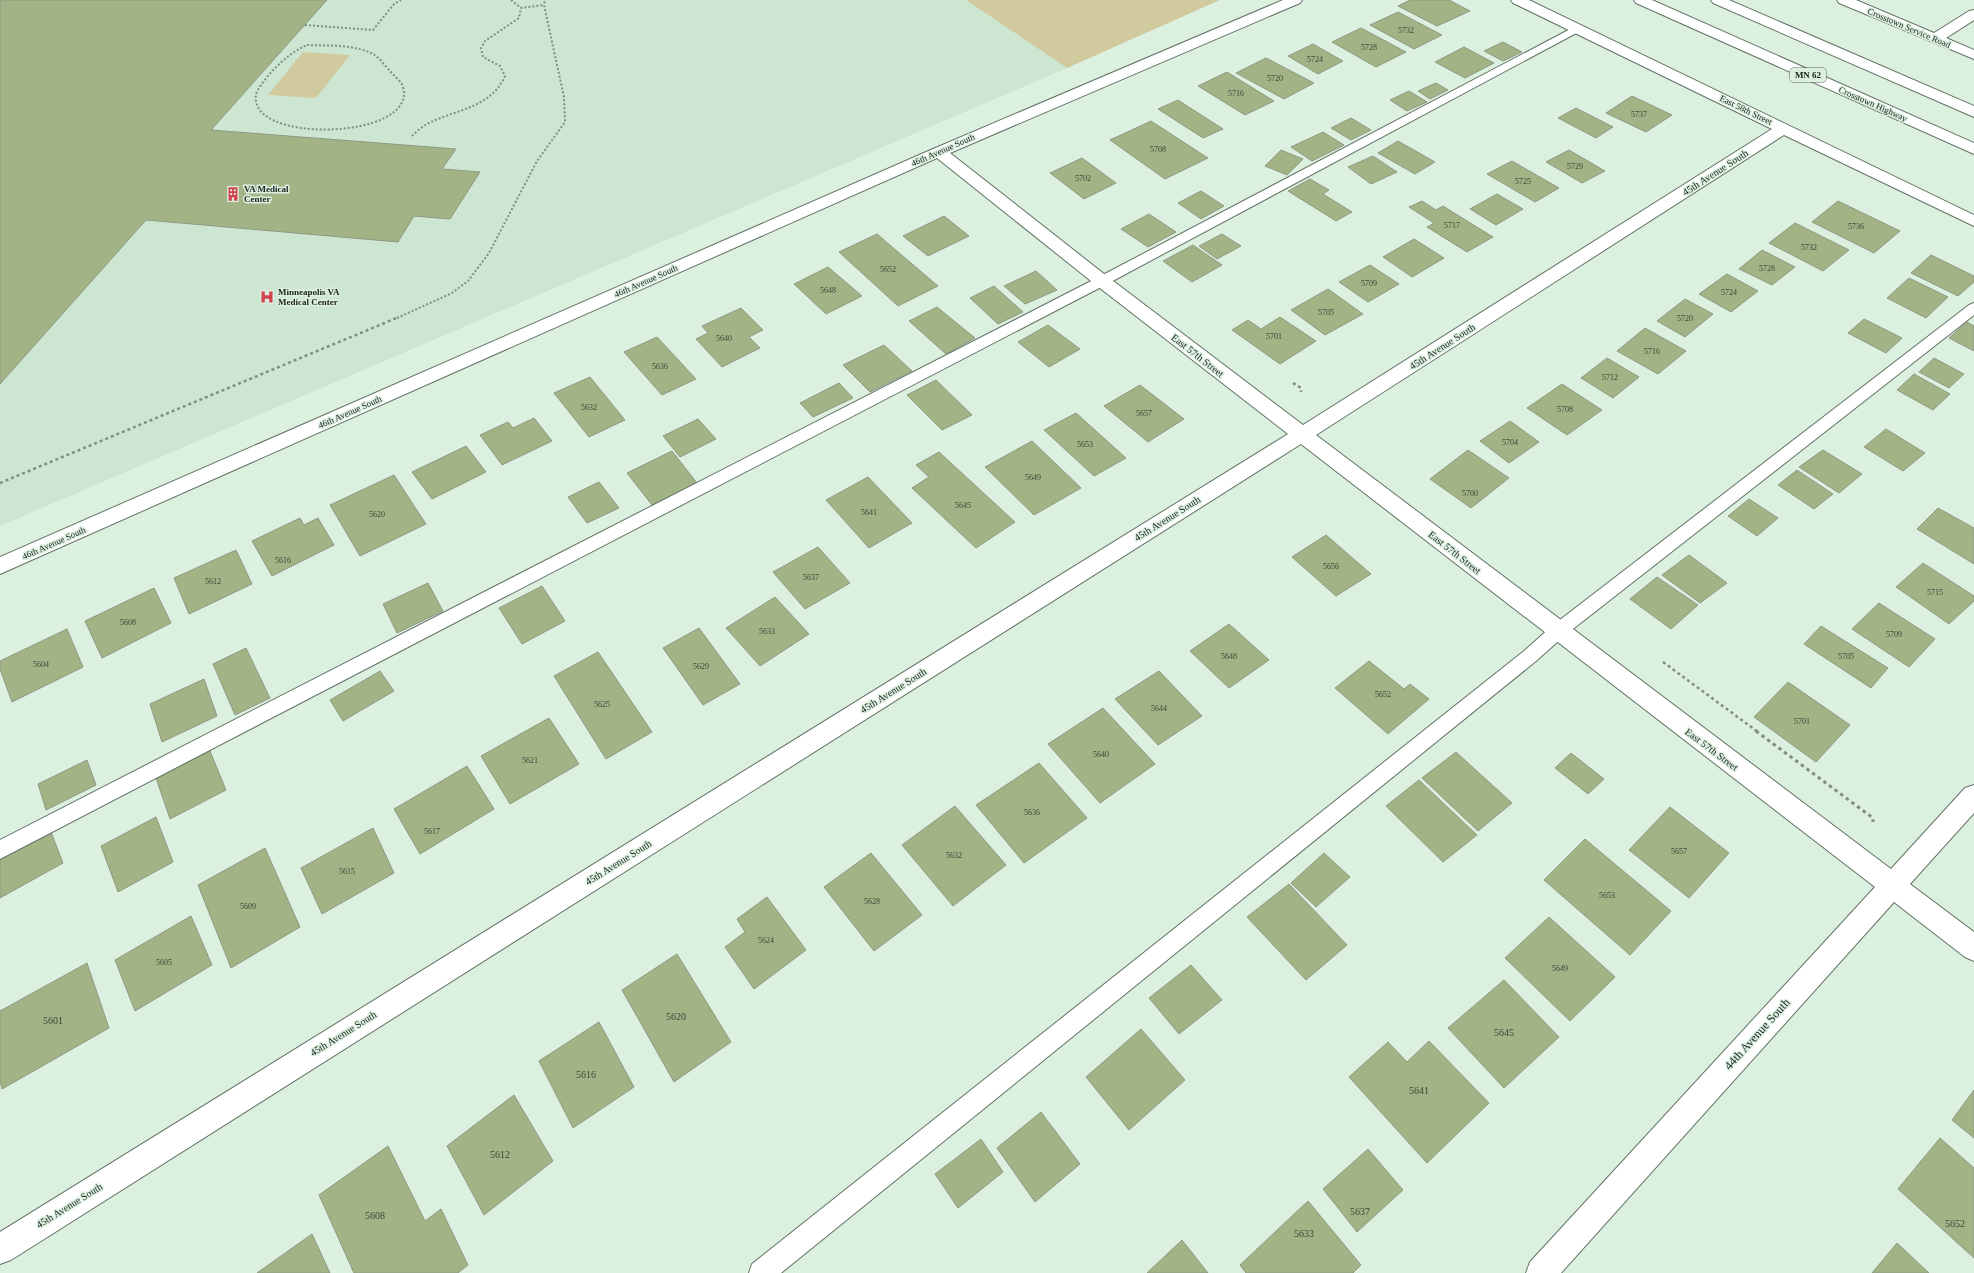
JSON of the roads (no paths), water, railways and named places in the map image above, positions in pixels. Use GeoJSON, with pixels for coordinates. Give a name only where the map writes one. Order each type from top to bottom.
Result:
{"type":"FeatureCollection","features":[{"type":"Feature","properties":{"kind":"main road","name":"46th Avenue South"},"geometry":{"type":"LineString","coordinates":[[0,566],[939,152],[1295,0]]}},
{"type":"Feature","properties":{"kind":"main road","name":"East 58th Street"},"geometry":{"type":"LineString","coordinates":[[1518,0],[1974,221]]}},
{"type":"Feature","properties":{"kind":"main road","name":"Crosstown Highway"},"geometry":{"type":"LineString","coordinates":[[1641,0],[1974,149]]}},
{"type":"Feature","properties":{"kind":"main road"},"geometry":{"type":"LineString","coordinates":[[1718,0],[1974,112]]}},
{"type":"Feature","properties":{"kind":"main road","name":"Crosstown Service Road"},"geometry":{"type":"LineString","coordinates":[[1844,0],[1974,55]]}},
{"type":"Feature","properties":{"kind":"main road"},"geometry":{"type":"LineString","coordinates":[[1935,39],[1974,14]]}},
{"type":"Feature","properties":{"kind":"main road","name":"45th Avenue South"},"geometry":{"type":"LineString","coordinates":[[0,1249],[1302,434],[1784,128]]}},
{"type":"Feature","properties":{"kind":"main road","name":"East 57th Street"},"geometry":{"type":"LineString","coordinates":[[939,152],[1102,281],[1974,948]]}},
{"type":"Feature","properties":{"kind":"main road","name":"44th Avenue South"},"geometry":{"type":"LineString","coordinates":[[1541,1273],[1974,796]]}},
{"type":"Feature","properties":{"kind":"lane"},"geometry":{"type":"LineString","coordinates":[[0,850],[1102,281],[1578,28]]}},
{"type":"Feature","properties":{"kind":"lane"},"geometry":{"type":"LineString","coordinates":[[761,1273],[1524,661],[1558,631],[1974,308]]}},
{"type":"Feature","properties":{"kind":"place","name":"VA Medical Center"},"geometry":{"type":"Point","coordinates":[233,194]}},
{"type":"Feature","properties":{"kind":"place","name":"Minneapolis VA Medical Center"},"geometry":{"type":"Point","coordinates":[267,297]}}]}
